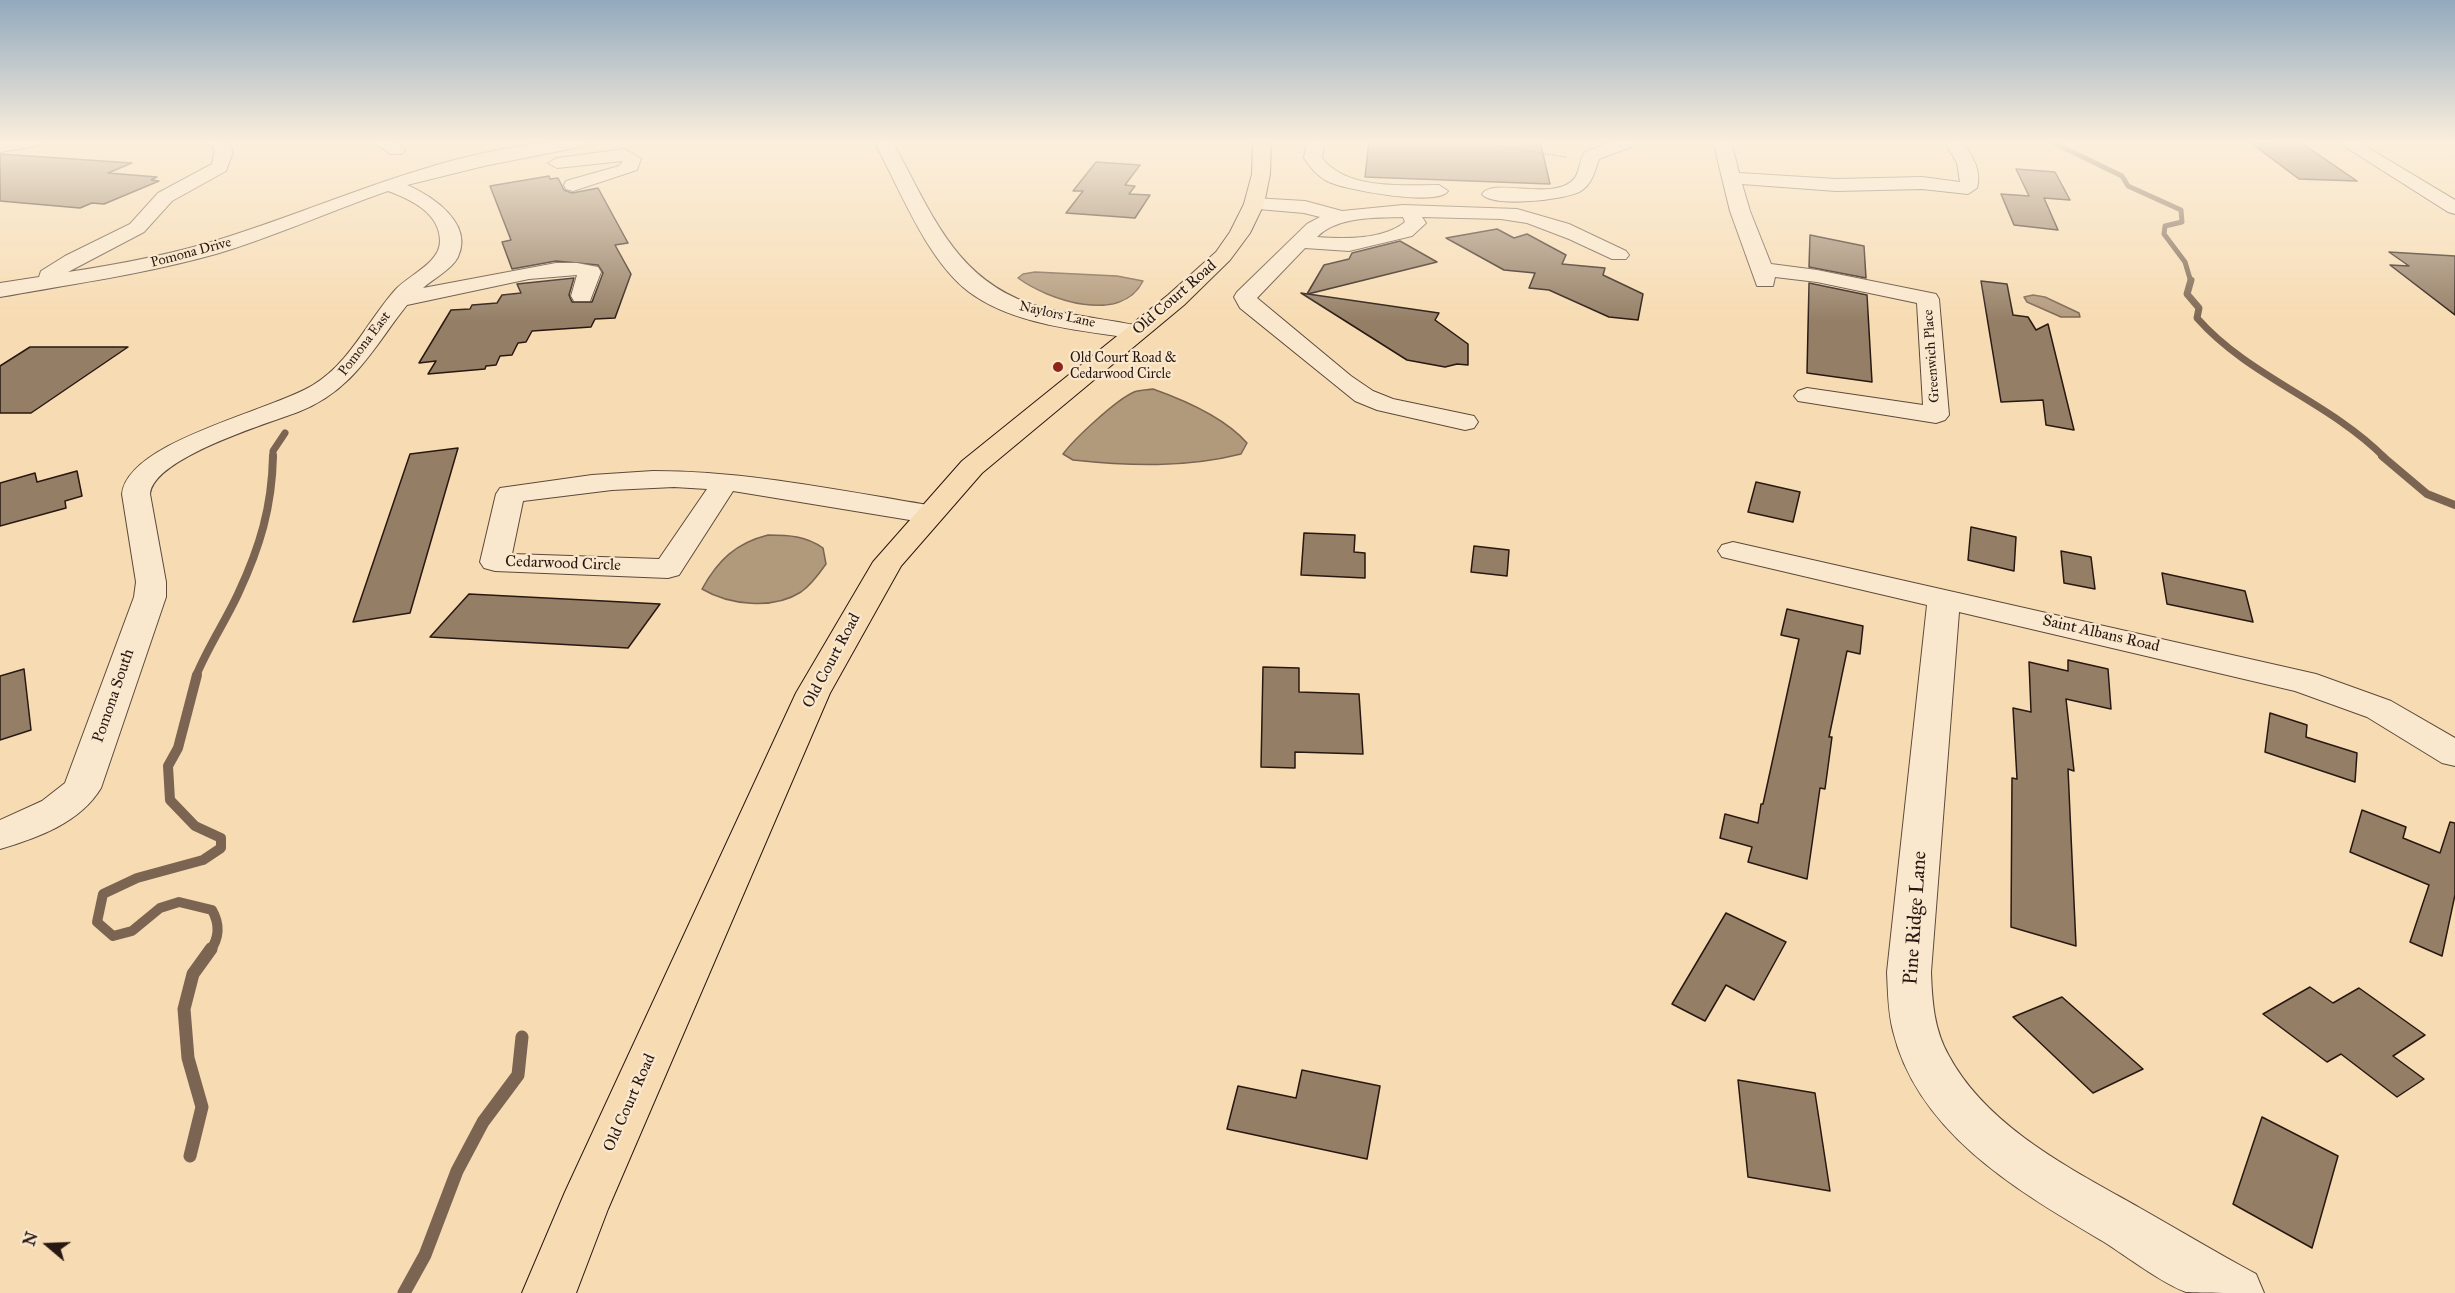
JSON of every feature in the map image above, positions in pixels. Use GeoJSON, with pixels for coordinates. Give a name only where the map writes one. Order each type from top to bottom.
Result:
{"type":"FeatureCollection","features":[{"type":"Feature","properties":{"kind":"main road","name":"Old Court Road"},"geometry":{"type":"LineString","coordinates":[[549,1293],[583,1209],[813,693],[888,562],[928,514],[972,467],[1202,278],[1223,256],[1240,233],[1254,204]]}},
{"type":"Feature","properties":{"kind":"street"},"geometry":{"type":"LineString","coordinates":[[0,306],[32,298],[51,282],[47,279],[58,268],[137,228],[161,201]]}},
{"type":"Feature","properties":{"kind":"street","name":"Pomona Drive"},"geometry":{"type":"LineString","coordinates":[[0,290],[169,260],[212,249],[343,201]]}},
{"type":"Feature","properties":{"kind":"street","name":"Pomona East"},"geometry":{"type":"LineString","coordinates":[[139,509],[137,488],[145,474],[163,459],[309,398],[343,377],[399,300],[443,260],[451,246],[451,233],[433,201]]}},
{"type":"Feature","properties":{"kind":"street","name":"Naylors Lane"},"geometry":{"type":"LineString","coordinates":[[917,201],[950,259],[979,289],[1021,308],[1136,332]]}},
{"type":"Feature","properties":{"kind":"street","name":"Greenwich Place"},"geometry":{"type":"LineString","coordinates":[[1738,201],[1764,275],[1817,276],[1928,299],[1936,415],[1808,396]]}},
{"type":"Feature","properties":{"kind":"street"},"geometry":{"type":"LineString","coordinates":[[1254,204],[1305,207],[1337,216]]}},
{"type":"Feature","properties":{"kind":"street"},"geometry":{"type":"LineString","coordinates":[[1465,422],[1386,405],[1364,396],[1342,381],[1248,303],[1245,297],[1324,221],[1337,216],[1366,212],[1501,213],[1530,216],[1552,223],[1619,255]]}},
{"type":"Feature","properties":{"kind":"street"},"geometry":{"type":"LineString","coordinates":[[1300,242],[1338,247],[1405,232],[1416,223],[1410,212]]}},
{"type":"Feature","properties":{"kind":"street"},"geometry":{"type":"LineString","coordinates":[[399,300],[535,272],[576,267],[590,272],[582,296]]}},
{"type":"Feature","properties":{"kind":"street","name":"Cedarwood Circle"},"geometry":{"type":"LineString","coordinates":[[725,482],[668,569],[495,562],[510,494],[616,481],[673,479],[725,482],[928,514]]}},
{"type":"Feature","properties":{"kind":"street","name":"Pomona South"},"geometry":{"type":"LineString","coordinates":[[0,836],[58,809],[74,799],[82,788],[150,597],[151,582],[139,509]]}},
{"type":"Feature","properties":{"kind":"street","name":"Saint Albans Road"},"geometry":{"type":"LineString","coordinates":[[1733,551],[2304,682],[2345,694],[2379,709],[2455,754]]}},
{"type":"Feature","properties":{"kind":"street","name":"Pine Ridge Lane"},"geometry":{"type":"LineString","coordinates":[[1944,598],[1909,972],[1911,1004],[1918,1040],[1934,1072],[1960,1107],[1994,1143],[2047,1182],[2237,1293]]}},
{"type":"Feature","properties":{"kind":"shaded area"},"geometry":{"type":"Polygon","coordinates":[[[1035,272],[1117,276],[1143,281],[1133,294],[1118,302],[1102,305],[1084,304],[1047,294],[1018,278],[1023,274],[1035,272]]]}},
{"type":"Feature","properties":{"kind":"shaded area"},"geometry":{"type":"Polygon","coordinates":[[[2033,295],[2045,297],[2079,313],[2080,317],[2061,317],[2027,302],[2024,297],[2033,295]]]}},
{"type":"Feature","properties":{"kind":"shaded area"},"geometry":{"type":"Polygon","coordinates":[[[1153,389],[1191,404],[1238,434],[1247,443],[1241,454],[1178,464],[1115,464],[1073,460],[1063,454],[1086,429],[1126,396],[1134,392],[1153,389]]]}},
{"type":"Feature","properties":{"kind":"shaded area"},"geometry":{"type":"Polygon","coordinates":[[[768,535],[797,537],[823,548],[826,564],[805,589],[790,598],[751,603],[725,599],[702,589],[721,561],[729,554],[746,543],[768,535]]]}},
{"type":"Feature","properties":{"kind":"building"},"geometry":{"type":"Polygon","coordinates":[[[4,201],[110,201],[104,204],[92,203],[80,208],[4,201]]]}},
{"type":"Feature","properties":{"kind":"building"},"geometry":{"type":"Polygon","coordinates":[[[496,201],[605,201],[628,243],[615,245],[631,274],[615,318],[595,319],[591,327],[532,331],[526,342],[518,343],[512,355],[500,356],[496,365],[486,366],[485,369],[428,374],[436,361],[419,363],[451,310],[470,309],[472,305],[497,303],[502,295],[521,293],[517,284],[574,278],[569,295],[572,302],[592,302],[603,273],[598,265],[556,261],[512,269],[502,242],[511,240],[496,201]]]}},
{"type":"Feature","properties":{"kind":"building"},"geometry":{"type":"Polygon","coordinates":[[[1075,201],[1146,201],[1135,218],[1066,213],[1075,201]]]}},
{"type":"Feature","properties":{"kind":"building"},"geometry":{"type":"Polygon","coordinates":[[[2004,201],[2045,201],[2058,230],[2014,225],[2004,201]]]}},
{"type":"Feature","properties":{"kind":"building"},"geometry":{"type":"Polygon","coordinates":[[[1497,229],[1514,238],[1527,234],[1566,255],[1562,264],[1605,268],[1603,275],[1643,294],[1638,320],[1609,317],[1549,290],[1529,288],[1535,273],[1504,270],[1446,238],[1497,229]]]}},
{"type":"Feature","properties":{"kind":"building"},"geometry":{"type":"Polygon","coordinates":[[[1810,235],[1864,246],[1866,278],[1809,267],[1810,235]]]}},
{"type":"Feature","properties":{"kind":"building"},"geometry":{"type":"Polygon","coordinates":[[[1400,241],[1437,262],[1308,294],[1439,313],[1435,320],[1468,344],[1468,365],[1457,364],[1445,367],[1407,360],[1301,293],[1307,294],[1324,265],[1349,259],[1352,253],[1400,241]]]}},
{"type":"Feature","properties":{"kind":"building"},"geometry":{"type":"Polygon","coordinates":[[[2389,252],[2455,256],[2455,315],[2390,265],[2409,266],[2389,252]]]}},
{"type":"Feature","properties":{"kind":"building"},"geometry":{"type":"Polygon","coordinates":[[[1981,281],[2007,284],[2013,315],[2028,317],[2036,330],[2048,324],[2074,430],[2046,425],[2043,400],[2001,402],[1981,281]]]}},
{"type":"Feature","properties":{"kind":"building"},"geometry":{"type":"Polygon","coordinates":[[[1809,283],[1867,295],[1872,382],[1807,373],[1809,283]]]}},
{"type":"Feature","properties":{"kind":"building"},"geometry":{"type":"Polygon","coordinates":[[[30,347],[128,347],[31,413],[0,413],[0,366],[30,347]]]}},
{"type":"Feature","properties":{"kind":"building"},"geometry":{"type":"Polygon","coordinates":[[[458,448],[410,613],[353,622],[410,454],[458,448]]]}},
{"type":"Feature","properties":{"kind":"building"},"geometry":{"type":"Polygon","coordinates":[[[77,471],[82,496],[65,501],[66,508],[0,526],[0,483],[35,473],[37,482],[77,471]]]}},
{"type":"Feature","properties":{"kind":"building"},"geometry":{"type":"Polygon","coordinates":[[[1756,482],[1800,492],[1793,522],[1748,512],[1756,482]]]}},
{"type":"Feature","properties":{"kind":"building"},"geometry":{"type":"Polygon","coordinates":[[[1971,527],[2016,537],[2014,571],[1968,560],[1971,527]]]}},
{"type":"Feature","properties":{"kind":"building"},"geometry":{"type":"Polygon","coordinates":[[[1304,533],[1355,535],[1354,552],[1365,553],[1365,578],[1301,575],[1304,533]]]}},
{"type":"Feature","properties":{"kind":"building"},"geometry":{"type":"Polygon","coordinates":[[[1474,546],[1509,550],[1507,576],[1471,572],[1474,546]]]}},
{"type":"Feature","properties":{"kind":"building"},"geometry":{"type":"Polygon","coordinates":[[[2061,551],[2091,557],[2095,589],[2064,583],[2061,551]]]}},
{"type":"Feature","properties":{"kind":"building"},"geometry":{"type":"Polygon","coordinates":[[[2162,573],[2245,591],[2253,622],[2167,604],[2162,573]]]}},
{"type":"Feature","properties":{"kind":"building"},"geometry":{"type":"Polygon","coordinates":[[[469,594],[660,604],[628,648],[430,637],[469,594]]]}},
{"type":"Feature","properties":{"kind":"building"},"geometry":{"type":"Polygon","coordinates":[[[1787,609],[1863,626],[1860,654],[1847,651],[1829,737],[1832,737],[1825,789],[1820,788],[1807,879],[1748,862],[1752,847],[1720,838],[1725,814],[1758,823],[1799,639],[1781,635],[1787,609]]]}},
{"type":"Feature","properties":{"kind":"building"},"geometry":{"type":"Polygon","coordinates":[[[2068,660],[2108,669],[2111,709],[2066,699],[2074,771],[2068,769],[2076,946],[2011,927],[2012,778],[2017,779],[2013,708],[2031,712],[2029,662],[2068,671],[2068,660]]]}},
{"type":"Feature","properties":{"kind":"building"},"geometry":{"type":"Polygon","coordinates":[[[1263,667],[1299,668],[1299,692],[1359,694],[1363,754],[1295,752],[1295,768],[1261,767],[1263,667]]]}},
{"type":"Feature","properties":{"kind":"building"},"geometry":{"type":"Polygon","coordinates":[[[24,669],[31,730],[0,740],[0,676],[24,669]]]}},
{"type":"Feature","properties":{"kind":"building"},"geometry":{"type":"Polygon","coordinates":[[[2270,713],[2307,725],[2306,737],[2357,753],[2355,782],[2265,752],[2270,713]]]}},
{"type":"Feature","properties":{"kind":"building"},"geometry":{"type":"Polygon","coordinates":[[[2362,810],[2406,827],[2403,838],[2440,853],[2450,822],[2455,823],[2455,895],[2442,956],[2410,942],[2429,885],[2350,852],[2362,810]]]}},
{"type":"Feature","properties":{"kind":"building"},"geometry":{"type":"Polygon","coordinates":[[[1726,913],[1786,942],[1754,1000],[1726,985],[1705,1021],[1672,1004],[1726,913]]]}},
{"type":"Feature","properties":{"kind":"building"},"geometry":{"type":"Polygon","coordinates":[[[2310,987],[2333,1003],[2359,988],[2425,1035],[2393,1056],[2424,1079],[2397,1097],[2341,1054],[2327,1062],[2263,1014],[2310,987]]]}},
{"type":"Feature","properties":{"kind":"building"},"geometry":{"type":"Polygon","coordinates":[[[2062,997],[2143,1069],[2093,1093],[2013,1017],[2062,997]]]}},
{"type":"Feature","properties":{"kind":"building"},"geometry":{"type":"Polygon","coordinates":[[[1302,1070],[1380,1086],[1367,1159],[1227,1129],[1238,1086],[1296,1098],[1302,1070]]]}},
{"type":"Feature","properties":{"kind":"building"},"geometry":{"type":"Polygon","coordinates":[[[1738,1080],[1815,1093],[1830,1191],[1748,1177],[1738,1080]]]}},
{"type":"Feature","properties":{"kind":"building"},"geometry":{"type":"Polygon","coordinates":[[[2262,1117],[2338,1156],[2312,1248],[2233,1204],[2262,1117]]]}},
{"type":"Feature","properties":{"kind":"waterway"},"geometry":{"type":"LineString","coordinates":[[2162,201],[2181,210],[2182,222],[2165,226],[2164,234],[2185,262],[2191,281]]}},
{"type":"Feature","properties":{"kind":"waterway"},"geometry":{"type":"LineString","coordinates":[[2191,281],[2187,294],[2199,308],[2197,318],[2218,339],[2240,357],[2362,437],[2384,457]]}},
{"type":"Feature","properties":{"kind":"waterway"},"geometry":{"type":"LineString","coordinates":[[273,456],[273,451],[285,433]]}},
{"type":"Feature","properties":{"kind":"waterway"},"geometry":{"type":"LineString","coordinates":[[196,676],[253,560],[267,510],[273,456]]}},
{"type":"Feature","properties":{"kind":"waterway"},"geometry":{"type":"LineString","coordinates":[[2382,456],[2427,494],[2455,505]]}},
{"type":"Feature","properties":{"kind":"waterway"},"geometry":{"type":"LineString","coordinates":[[197,675],[178,748],[168,766],[170,800],[195,826],[221,838],[221,848],[203,860],[137,878],[103,894],[97,922],[113,936],[132,931],[160,908],[179,902],[212,910],[218,930],[216,941],[210,951]]}},
{"type":"Feature","properties":{"kind":"waterway"},"geometry":{"type":"LineString","coordinates":[[190,1156],[202,1107],[188,1058],[184,1009],[193,974],[211,949]]}},
{"type":"Feature","properties":{"kind":"waterway"},"geometry":{"type":"LineString","coordinates":[[404,1293],[425,1255],[457,1171],[483,1122],[518,1075],[522,1037]]}},
{"type":"Feature","properties":{"kind":"place","name":"Old Court Road & Cedarwood Circle"},"geometry":{"type":"Point","coordinates":[1058,367]}}]}
